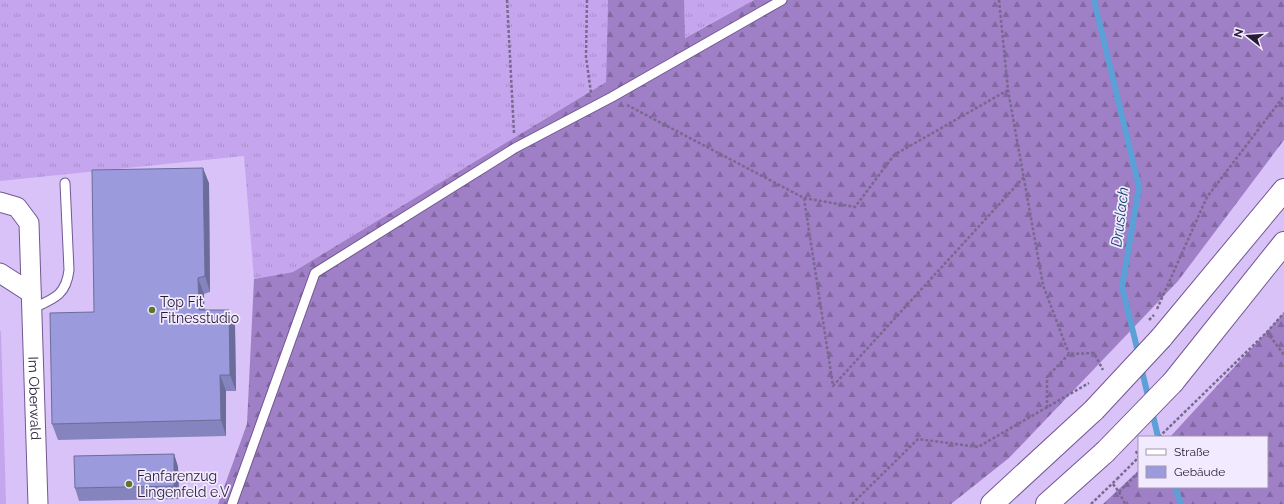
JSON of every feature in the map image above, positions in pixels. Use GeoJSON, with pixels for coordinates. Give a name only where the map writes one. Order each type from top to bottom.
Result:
{"type":"FeatureCollection","features":[{"type":"Feature","properties":{"kind":"highway"},"geometry":{"type":"LineString","coordinates":[[992,504],[1094,410],[1161,338],[1284,190]]}},
{"type":"Feature","properties":{"kind":"highway"},"geometry":{"type":"LineString","coordinates":[[1047,504],[1105,452],[1173,382],[1284,243]]}},
{"type":"Feature","properties":{"kind":"street","name":"Im Oberwald"},"geometry":{"type":"LineString","coordinates":[[0,202],[17,207],[29,223],[38,504]]}},
{"type":"Feature","properties":{"kind":"street"},"geometry":{"type":"LineString","coordinates":[[0,273],[31,301]]}},
{"type":"Feature","properties":{"kind":"lane"},"geometry":{"type":"LineString","coordinates":[[232,504],[315,273],[515,148],[612,97],[782,0]]}},
{"type":"Feature","properties":{"kind":"lane"},"geometry":{"type":"LineString","coordinates":[[31,301],[55,298],[67,284],[69,270],[66,183]]}},
{"type":"Feature","properties":{"kind":"path"},"geometry":{"type":"LineString","coordinates":[[508,0],[515,148]]}},
{"type":"Feature","properties":{"kind":"path"},"geometry":{"type":"LineString","coordinates":[[587,0],[586,57],[593,107]]}},
{"type":"Feature","properties":{"kind":"path"},"geometry":{"type":"LineString","coordinates":[[998,0],[1008,90],[1042,285],[1069,354]]}},
{"type":"Feature","properties":{"kind":"path"},"geometry":{"type":"LineString","coordinates":[[612,97],[804,198],[855,207],[894,155],[1008,90]]}},
{"type":"Feature","properties":{"kind":"path"},"geometry":{"type":"LineString","coordinates":[[1154,314],[1207,197],[1284,96]]}},
{"type":"Feature","properties":{"kind":"path"},"geometry":{"type":"LineString","coordinates":[[804,198],[833,386],[1024,177]]}},
{"type":"Feature","properties":{"kind":"path"},"geometry":{"type":"LineString","coordinates":[[1160,436],[1267,332],[1284,313]]}},
{"type":"Feature","properties":{"kind":"path"},"geometry":{"type":"LineString","coordinates":[[1267,332],[1284,355]]}},
{"type":"Feature","properties":{"kind":"path"},"geometry":{"type":"LineString","coordinates":[[1047,409],[1047,377],[1069,354],[1094,353]]}},
{"type":"Feature","properties":{"kind":"path"},"geometry":{"type":"LineString","coordinates":[[852,504],[918,439],[978,447],[1047,409],[1094,380]]}},
{"type":"Feature","properties":{"kind":"path"},"geometry":{"type":"LineString","coordinates":[[1091,504],[1138,458]]}},
{"type":"Feature","properties":{"kind":"path"},"geometry":{"type":"LineString","coordinates":[[1119,492],[1138,473]]}},
{"type":"Feature","properties":{"kind":"path"},"geometry":{"type":"LineString","coordinates":[[1113,484],[1125,504]]}},
{"type":"Feature","properties":{"kind":"green space"},"geometry":{"type":"Polygon","coordinates":[[[0,0],[608,0],[606,82],[293,272],[254,279],[244,156],[0,181],[0,0]]]}},
{"type":"Feature","properties":{"kind":"green space"},"geometry":{"type":"Polygon","coordinates":[[[608,0],[684,0],[685,38],[754,0],[1284,0],[1284,140],[1178,281],[1009,458],[951,504],[218,504],[247,424],[254,279],[293,272],[606,82],[608,0]]]}},
{"type":"Feature","properties":{"kind":"green space"},"geometry":{"type":"Polygon","coordinates":[[[684,0],[754,0],[684,38],[684,0]]]}},
{"type":"Feature","properties":{"kind":"green space"},"geometry":{"type":"Polygon","coordinates":[[[1284,313],[1284,504],[1103,504],[1138,471],[1138,488],[1268,488],[1268,436],[1171,436],[1284,313]]]}},
{"type":"Feature","properties":{"kind":"green space"},"geometry":{"type":"Polygon","coordinates":[[[1,331],[6,504],[0,504],[1,331]]]}},
{"type":"Feature","properties":{"kind":"building","name":"Top Fit Fitnesstudio"},"geometry":{"type":"Polygon","coordinates":[[[203,168],[205,276],[198,278],[199,310],[229,310],[230,375],[220,375],[221,420],[52,424],[50,313],[94,312],[92,170],[203,168]]]}},
{"type":"Feature","properties":{"kind":"building"},"geometry":{"type":"Polygon","coordinates":[[[174,454],[174,486],[75,488],[74,456],[174,454]]]}},
{"type":"Feature","properties":{"kind":"waterway","name":"Druslach"},"geometry":{"type":"LineString","coordinates":[[1094,0],[1139,187],[1122,287],[1139,356]]}},
{"type":"Feature","properties":{"kind":"waterway","name":"Druslach"},"geometry":{"type":"LineString","coordinates":[[1141,367],[1149,400]]}},
{"type":"Feature","properties":{"kind":"waterway","name":"Druslach"},"geometry":{"type":"LineString","coordinates":[[1152,411],[1158,436]]}},
{"type":"Feature","properties":{"kind":"waterway","name":"Druslach"},"geometry":{"type":"LineString","coordinates":[[1175,488],[1181,504]]}},
{"type":"Feature","properties":{"kind":"place","name":"Top Fit Fitnesstudio"},"geometry":{"type":"Point","coordinates":[152,310]}},
{"type":"Feature","properties":{"kind":"place","name":"Fanfarenzug Lingenfeld e.V"},"geometry":{"type":"Point","coordinates":[129,484]}}]}
